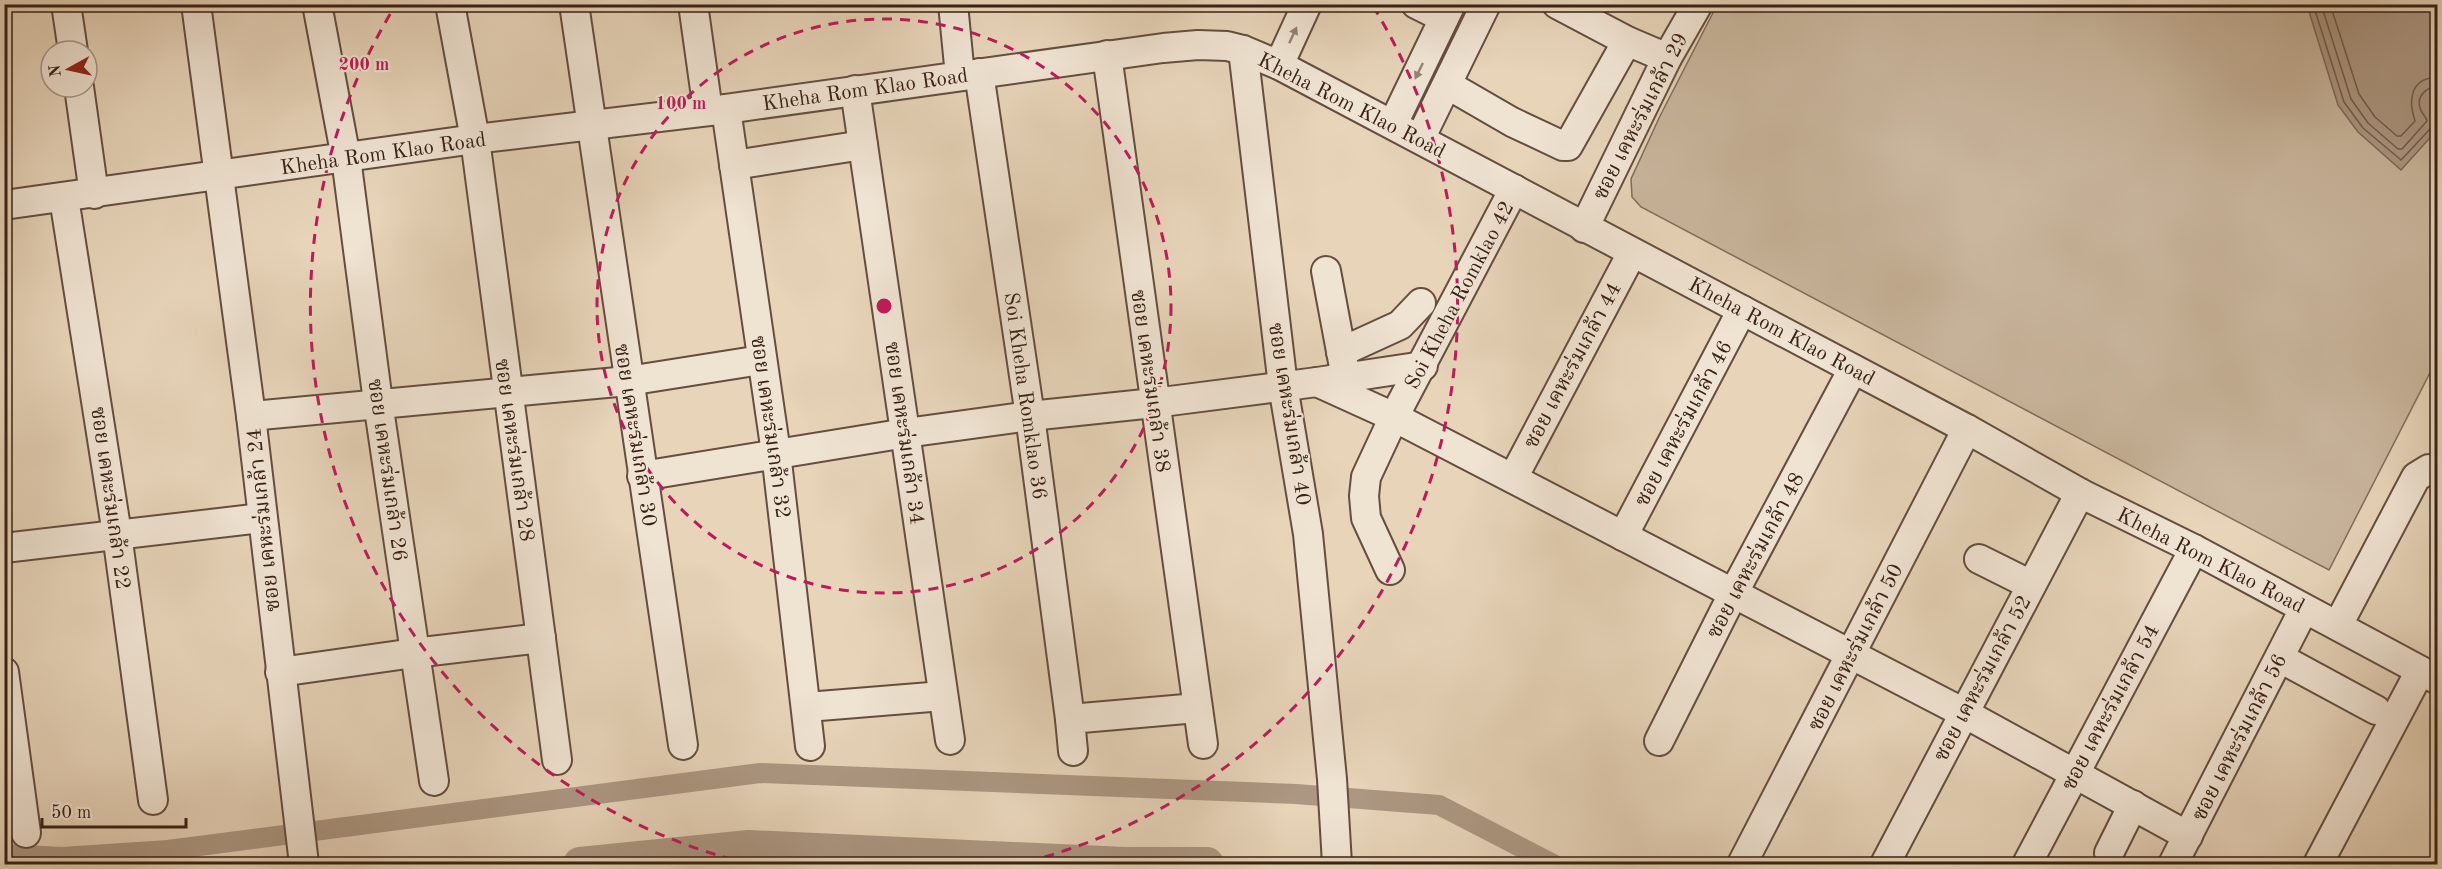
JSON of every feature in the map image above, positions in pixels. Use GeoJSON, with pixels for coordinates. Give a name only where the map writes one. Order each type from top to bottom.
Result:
{"type":"FeatureCollection","features":[{"type":"Feature","properties":{"kind":"street"},"geometry":{"type":"LineString","coordinates":[[66,4],[71,39]]}},
{"type":"Feature","properties":{"kind":"street","name":"ซอย เคหะร่มเกล้า 24"},"geometry":{"type":"LineString","coordinates":[[196,4],[251,416],[303,855]]}},
{"type":"Feature","properties":{"kind":"street","name":"ซอย เคหะร่มเกล้า 26"},"geometry":{"type":"LineString","coordinates":[[317,4],[346,158],[378,402],[434,781]]}},
{"type":"Feature","properties":{"kind":"street","name":"ซอย เคหะร่มเกล้า 28"},"geometry":{"type":"LineString","coordinates":[[450,4],[475,139],[557,760]]}},
{"type":"Feature","properties":{"kind":"street","name":"ซอย เคหะร่มเกล้า 30"},"geometry":{"type":"LineString","coordinates":[[574,4],[683,745]]}},
{"type":"Feature","properties":{"kind":"street","name":"ซอย เคหะร่มเกล้า 32"},"geometry":{"type":"LineString","coordinates":[[693,4],[717,110],[734,165],[776,453],[810,746]]}},
{"type":"Feature","properties":{"kind":"street","name":"Soi Kheha Romklao 36"},"geometry":{"type":"LineString","coordinates":[[953,4],[970,74],[1030,416],[1073,750]]}},
{"type":"Feature","properties":{"kind":"street"},"geometry":{"type":"LineString","coordinates":[[1279,64],[1307,4]]}},
{"type":"Feature","properties":{"kind":"street"},"geometry":{"type":"LineString","coordinates":[[1393,124],[1447,11],[1416,4]]}},
{"type":"Feature","properties":{"kind":"street"},"geometry":{"type":"LineString","coordinates":[[1420,139],[1486,4]]}},
{"type":"Feature","properties":{"kind":"street"},"geometry":{"type":"LineString","coordinates":[[1557,4],[1628,41],[1667,58]]}},
{"type":"Feature","properties":{"kind":"street","name":"ซอย เคหะร่มเกล้า 29"},"geometry":{"type":"LineString","coordinates":[[1584,228],[1667,58],[1698,4]]}},
{"type":"Feature","properties":{"kind":"street"},"geometry":{"type":"LineString","coordinates":[[1448,85],[1512,122],[1563,146],[1568,146],[1628,41]]}},
{"type":"Feature","properties":{"kind":"street","name":"Kheha Rom Klao Road"},"geometry":{"type":"LineString","coordinates":[[4,205],[219,177],[475,139],[717,110],[1107,55],[1198,45],[1243,50],[1279,64],[1393,124],[1584,228],[1967,429],[2080,493],[2194,549],[2429,676]]}},
{"type":"Feature","properties":{"kind":"street","name":"ซอย เคหะร่มเกล้า 40"},"geometry":{"type":"LineString","coordinates":[[1243,50],[1283,386],[1308,534],[1334,802],[1337,864]]}},
{"type":"Feature","properties":{"kind":"street","name":"ซอย เคหะร่มเกล้า 38"},"geometry":{"type":"LineString","coordinates":[[1107,55],[1203,744]]}},
{"type":"Feature","properties":{"kind":"street","name":"ซอย เคหะร่มเกล้า 34"},"geometry":{"type":"LineString","coordinates":[[855,90],[950,740]]}},
{"type":"Feature","properties":{"kind":"street"},"geometry":{"type":"LineString","coordinates":[[81,99],[94,194]]}},
{"type":"Feature","properties":{"kind":"street"},"geometry":{"type":"LineString","coordinates":[[734,165],[863,145]]}},
{"type":"Feature","properties":{"kind":"street","name":"Soi Kheha Romklao 42"},"geometry":{"type":"LineString","coordinates":[[1390,570],[1366,518],[1364,496],[1366,477],[1514,189]]}},
{"type":"Feature","properties":{"kind":"street","name":"ซอย เคหะร่มเกล้า 22"},"geometry":{"type":"LineString","coordinates":[[64,198],[117,534],[153,800]]}},
{"type":"Feature","properties":{"kind":"street","name":"ซอย เคหะร่มเกล้า 44"},"geometry":{"type":"LineString","coordinates":[[1513,478],[1632,252]]}},
{"type":"Feature","properties":{"kind":"street"},"geometry":{"type":"LineString","coordinates":[[1326,271],[1344,365]]}},
{"type":"Feature","properties":{"kind":"street"},"geometry":{"type":"LineString","coordinates":[[1317,382],[1400,325],[1420,303]]}},
{"type":"Feature","properties":{"kind":"street","name":"ซอย เคหะร่มเกล้า 46"},"geometry":{"type":"LineString","coordinates":[[1623,536],[1742,310]]}},
{"type":"Feature","properties":{"kind":"street"},"geometry":{"type":"LineString","coordinates":[[251,416],[378,402],[628,381],[761,360]]}},
{"type":"Feature","properties":{"kind":"street"},"geometry":{"type":"LineString","coordinates":[[1344,365],[1423,366]]}},
{"type":"Feature","properties":{"kind":"street","name":"ซอย เคหะร่มเกล้า 48"},"geometry":{"type":"LineString","coordinates":[[1659,741],[1733,594],[1853,369]]}},
{"type":"Feature","properties":{"kind":"street"},"geometry":{"type":"LineString","coordinates":[[642,476],[906,433],[1317,382],[1399,409],[1513,478],[1964,713],[2188,836]]}},
{"type":"Feature","properties":{"kind":"street","name":"ซอย เคหะร่มเกล้า 50"},"geometry":{"type":"LineString","coordinates":[[1742,864],[1967,429]]}},
{"type":"Feature","properties":{"kind":"street"},"geometry":{"type":"LineString","coordinates":[[2338,625],[2416,477],[2429,469],[2438,471]]}},
{"type":"Feature","properties":{"kind":"street","name":"ซอย เคหะร่มเกล้า 52"},"geometry":{"type":"LineString","coordinates":[[1885,864],[2080,493]]}},
{"type":"Feature","properties":{"kind":"street"},"geometry":{"type":"LineString","coordinates":[[4,548],[262,518]]}},
{"type":"Feature","properties":{"kind":"street","name":"ซอย เคหะร่มเกล้า 54"},"geometry":{"type":"LineString","coordinates":[[2037,861],[2074,772],[2194,549]]}},
{"type":"Feature","properties":{"kind":"street"},"geometry":{"type":"LineString","coordinates":[[1979,559],[2031,585]]}},
{"type":"Feature","properties":{"kind":"street","name":"ซอย เคหะร่มเกล้า 56"},"geometry":{"type":"LineString","coordinates":[[2173,864],[2304,609]]}},
{"type":"Feature","properties":{"kind":"street"},"geometry":{"type":"LineString","coordinates":[[280,672],[541,638]]}},
{"type":"Feature","properties":{"kind":"street"},"geometry":{"type":"LineString","coordinates":[[2280,658],[2376,710]]}},
{"type":"Feature","properties":{"kind":"street"},"geometry":{"type":"LineString","coordinates":[[4,672],[11,771],[26,833]]}},
{"type":"Feature","properties":{"kind":"street"},"geometry":{"type":"LineString","coordinates":[[2318,864],[2429,676]]}},
{"type":"Feature","properties":{"kind":"street"},"geometry":{"type":"LineString","coordinates":[[807,707],[943,696]]}},
{"type":"Feature","properties":{"kind":"street"},"geometry":{"type":"LineString","coordinates":[[1070,719],[1197,708]]}},
{"type":"Feature","properties":{"kind":"street"},"geometry":{"type":"LineString","coordinates":[[2109,853],[2133,805]]}},
{"type":"Feature","properties":{"kind":"shaded area"},"geometry":{"type":"Polygon","coordinates":[[[1717,5],[2437,5],[2437,359],[2329,570],[1641,207],[1632,197],[1631,179],[1660,116],[1717,5]]]}},
{"type":"Feature","properties":{"kind":"water"},"geometry":{"type":"Polygon","coordinates":[[[2307,5],[2437,5],[2437,98],[2432,103],[2437,109],[2437,130],[2401,170],[2358,132],[2338,105],[2307,5]]]}},
{"type":"Feature","properties":{"kind":"waterway"},"geometry":{"type":"LineString","coordinates":[[4,854],[62,857],[168,850],[760,773],[1296,794],[1439,805],[1553,864]]}},
{"type":"Feature","properties":{"kind":"waterway"},"geometry":{"type":"LineString","coordinates":[[580,864],[749,847],[1125,864],[1207,864]]}}]}
